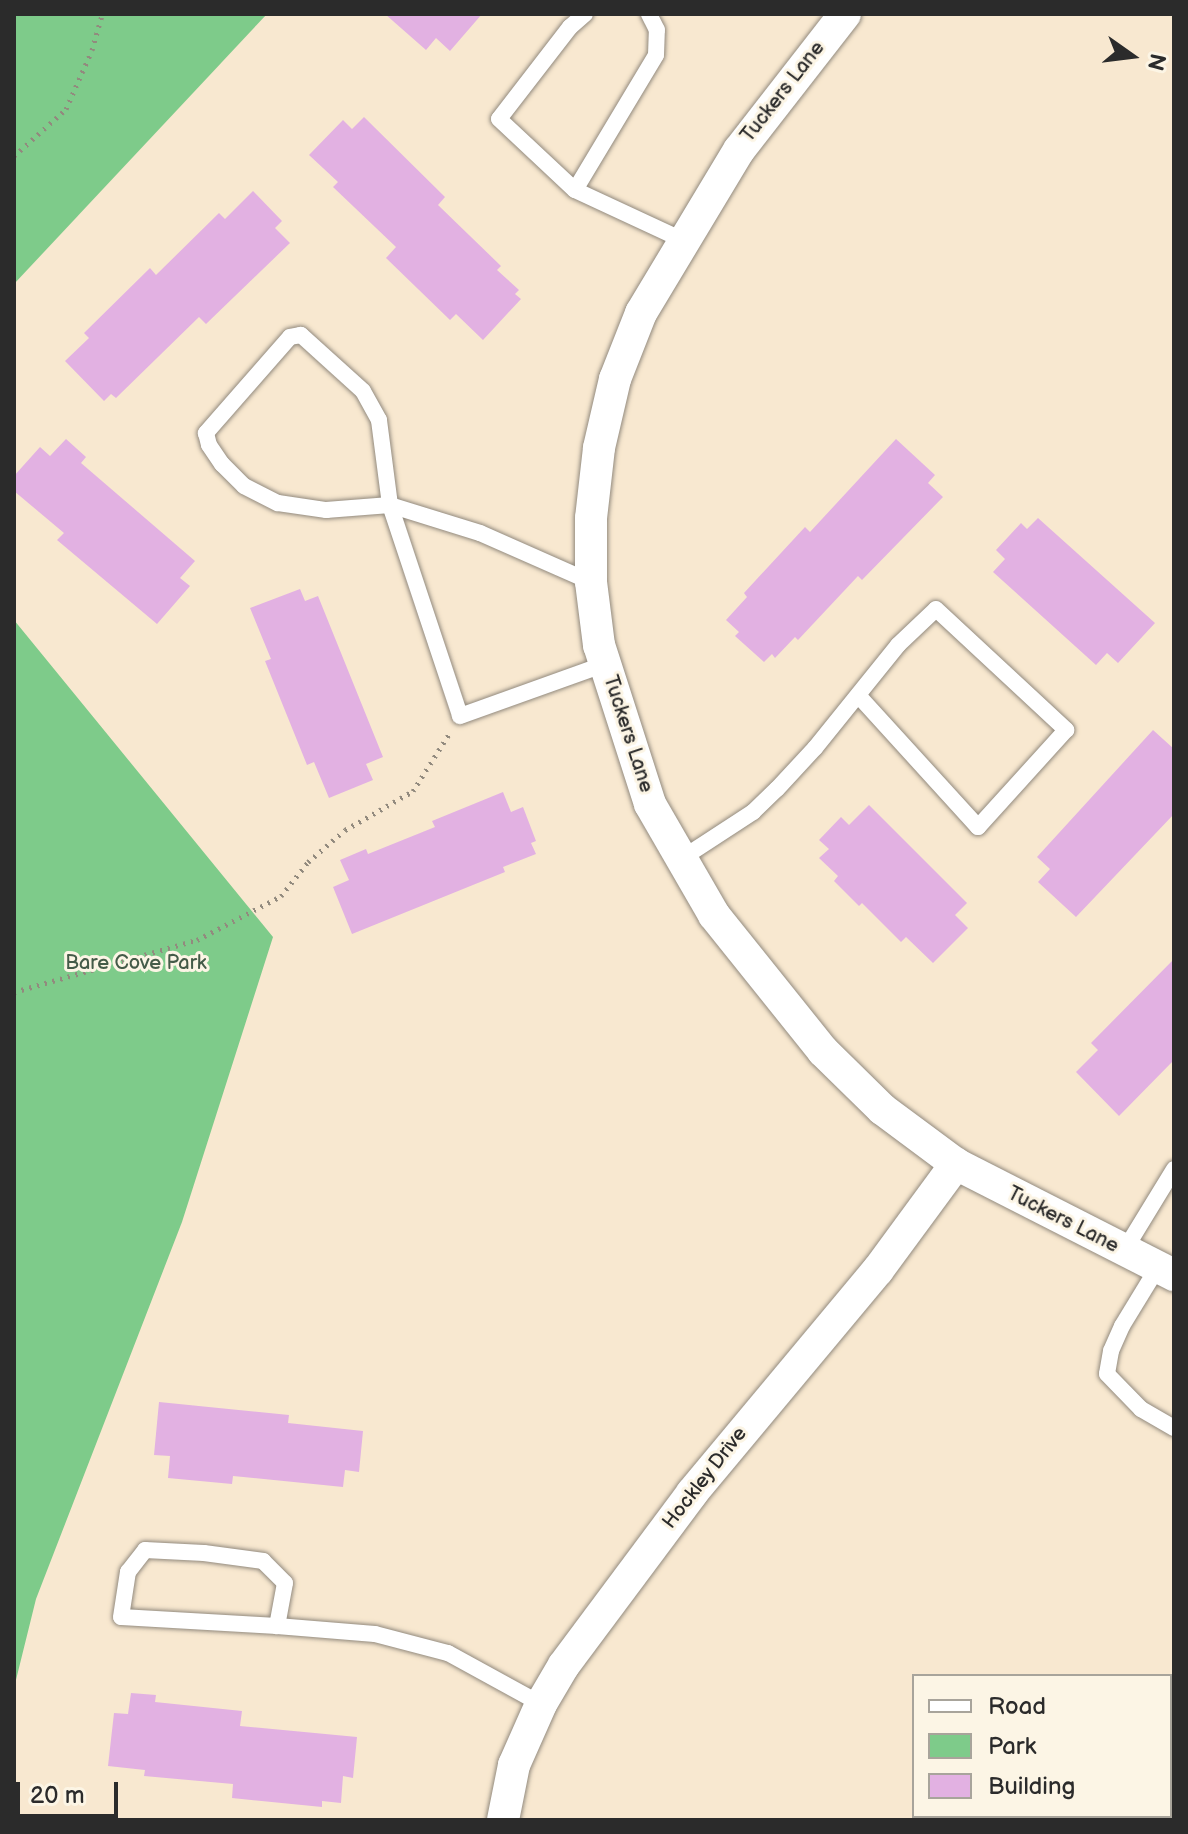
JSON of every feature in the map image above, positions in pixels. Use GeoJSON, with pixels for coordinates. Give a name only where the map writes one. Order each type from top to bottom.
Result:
{"type":"FeatureCollection","features":[{"type":"Feature","properties":{"kind":"street","name":"Tuckers Lane"},"geometry":{"type":"LineString","coordinates":[[845,14],[739,150],[641,313],[615,379],[598,462],[591,518],[591,582],[605,664],[650,804],[714,915],[814,1042],[882,1109],[956,1164],[1166,1271]]}},
{"type":"Feature","properties":{"kind":"street","name":"Hockley Drive"},"geometry":{"type":"LineString","coordinates":[[503,1820],[514,1765],[541,1704],[580,1643],[692,1493],[878,1270],[956,1164]]}},
{"type":"Feature","properties":{"kind":"lane"},"geometry":{"type":"LineString","coordinates":[[585,14],[570,27],[499,119],[575,190],[685,241]]}},
{"type":"Feature","properties":{"kind":"lane"},"geometry":{"type":"LineString","coordinates":[[575,190],[656,55],[657,30],[649,14]]}},
{"type":"Feature","properties":{"kind":"lane"},"geometry":{"type":"LineString","coordinates":[[591,582],[480,533],[390,505],[326,510],[278,503],[244,486],[222,464],[209,445],[206,433],[290,337],[301,335],[363,391],[379,420],[390,505],[460,716],[605,664]]}},
{"type":"Feature","properties":{"kind":"lane"},"geometry":{"type":"LineString","coordinates":[[681,859],[753,812],[815,748],[898,645],[936,609],[1066,730],[978,827],[858,695]]}},
{"type":"Feature","properties":{"kind":"lane"},"geometry":{"type":"LineString","coordinates":[[1124,1251],[1174,1169]]}},
{"type":"Feature","properties":{"kind":"lane"},"geometry":{"type":"LineString","coordinates":[[1166,1271],[1122,1326],[1111,1351],[1107,1374],[1141,1409],[1174,1428]]}},
{"type":"Feature","properties":{"kind":"lane"},"geometry":{"type":"LineString","coordinates":[[277,1626],[285,1583],[263,1561],[204,1553],[145,1550],[128,1572],[121,1617],[375,1634],[448,1653],[541,1704]]}},
{"type":"Feature","properties":{"kind":"path"},"geometry":{"type":"LineString","coordinates":[[14,156],[66,109],[92,50],[102,14]]}},
{"type":"Feature","properties":{"kind":"path"},"geometry":{"type":"LineString","coordinates":[[14,992],[197,940],[281,896],[308,862],[345,830],[413,791],[460,716]]}},
{"type":"Feature","properties":{"kind":"green space"},"geometry":{"type":"Polygon","coordinates":[[[14,14],[267,14],[14,284],[14,14]]]}},
{"type":"Feature","properties":{"kind":"green space","name":"Bare Cove Park"},"geometry":{"type":"Polygon","coordinates":[[[14,620],[273,937],[182,1222],[36,1599],[14,1688],[14,620]]]}},
{"type":"Feature","properties":{"kind":"building"},"geometry":{"type":"Polygon","coordinates":[[[385,14],[482,14],[450,51],[436,38],[426,50],[385,14]]]}},
{"type":"Feature","properties":{"kind":"building"},"geometry":{"type":"Polygon","coordinates":[[[364,117],[445,197],[438,205],[501,266],[497,270],[519,290],[515,294],[521,299],[483,340],[456,314],[450,320],[386,258],[396,247],[333,187],[338,182],[309,155],[343,120],[352,129],[364,117]]]}},
{"type":"Feature","properties":{"kind":"building"},"geometry":{"type":"Polygon","coordinates":[[[253,191],[282,221],[275,228],[290,243],[206,324],[199,317],[116,398],[111,394],[104,401],[65,361],[89,338],[84,333],[150,268],[156,275],[219,213],[225,219],[253,191]]]}},
{"type":"Feature","properties":{"kind":"building"},"geometry":{"type":"Polygon","coordinates":[[[66,439],[86,457],[81,463],[195,561],[180,578],[190,586],[157,624],[57,540],[64,533],[14,491],[14,476],[40,447],[50,456],[66,439]]]}},
{"type":"Feature","properties":{"kind":"building"},"geometry":{"type":"Polygon","coordinates":[[[896,439],[935,475],[928,483],[943,497],[862,580],[858,576],[798,640],[795,637],[775,658],[772,654],[764,662],[735,636],[739,632],[726,620],[747,597],[744,593],[805,527],[810,532],[896,439]]]}},
{"type":"Feature","properties":{"kind":"building"},"geometry":{"type":"Polygon","coordinates":[[[1038,518],[1155,623],[1118,663],[1107,653],[1096,665],[993,572],[1005,559],[996,550],[1021,523],[1027,529],[1038,518]]]}},
{"type":"Feature","properties":{"kind":"building"},"geometry":{"type":"Polygon","coordinates":[[[300,589],[305,601],[318,596],[383,757],[366,764],[373,780],[329,798],[314,762],[307,765],[265,661],[271,659],[250,608],[300,589]]]}},
{"type":"Feature","properties":{"kind":"building"},"geometry":{"type":"Polygon","coordinates":[[[1153,730],[1174,749],[1174,814],[1076,917],[1038,882],[1050,869],[1037,857],[1153,730]]]}},
{"type":"Feature","properties":{"kind":"building"},"geometry":{"type":"Polygon","coordinates":[[[503,792],[511,812],[523,807],[536,841],[531,843],[536,854],[503,867],[505,872],[352,934],[333,887],[349,880],[340,860],[366,849],[368,854],[435,827],[432,821],[503,792]]]}},
{"type":"Feature","properties":{"kind":"building"},"geometry":{"type":"Polygon","coordinates":[[[869,805],[967,903],[955,915],[968,928],[933,963],[906,937],[901,942],[862,903],[859,906],[834,881],[838,876],[819,858],[829,849],[819,840],[841,817],[849,825],[869,805]]]}},
{"type":"Feature","properties":{"kind":"building"},"geometry":{"type":"Polygon","coordinates":[[[1174,959],[1174,1060],[1119,1116],[1076,1072],[1098,1050],[1091,1043],[1174,959]]]}},
{"type":"Feature","properties":{"kind":"building"},"geometry":{"type":"Polygon","coordinates":[[[159,1402],[289,1415],[288,1423],[363,1431],[359,1472],[345,1470],[343,1487],[233,1476],[232,1484],[168,1478],[170,1456],[154,1455],[159,1402]]]}},
{"type":"Feature","properties":{"kind":"building"},"geometry":{"type":"Polygon","coordinates":[[[131,1693],[156,1695],[155,1702],[242,1711],[240,1726],[357,1737],[353,1778],[343,1776],[341,1803],[322,1801],[322,1807],[232,1798],[233,1784],[144,1776],[145,1770],[108,1766],[114,1713],[128,1714],[131,1693]]]}}]}
